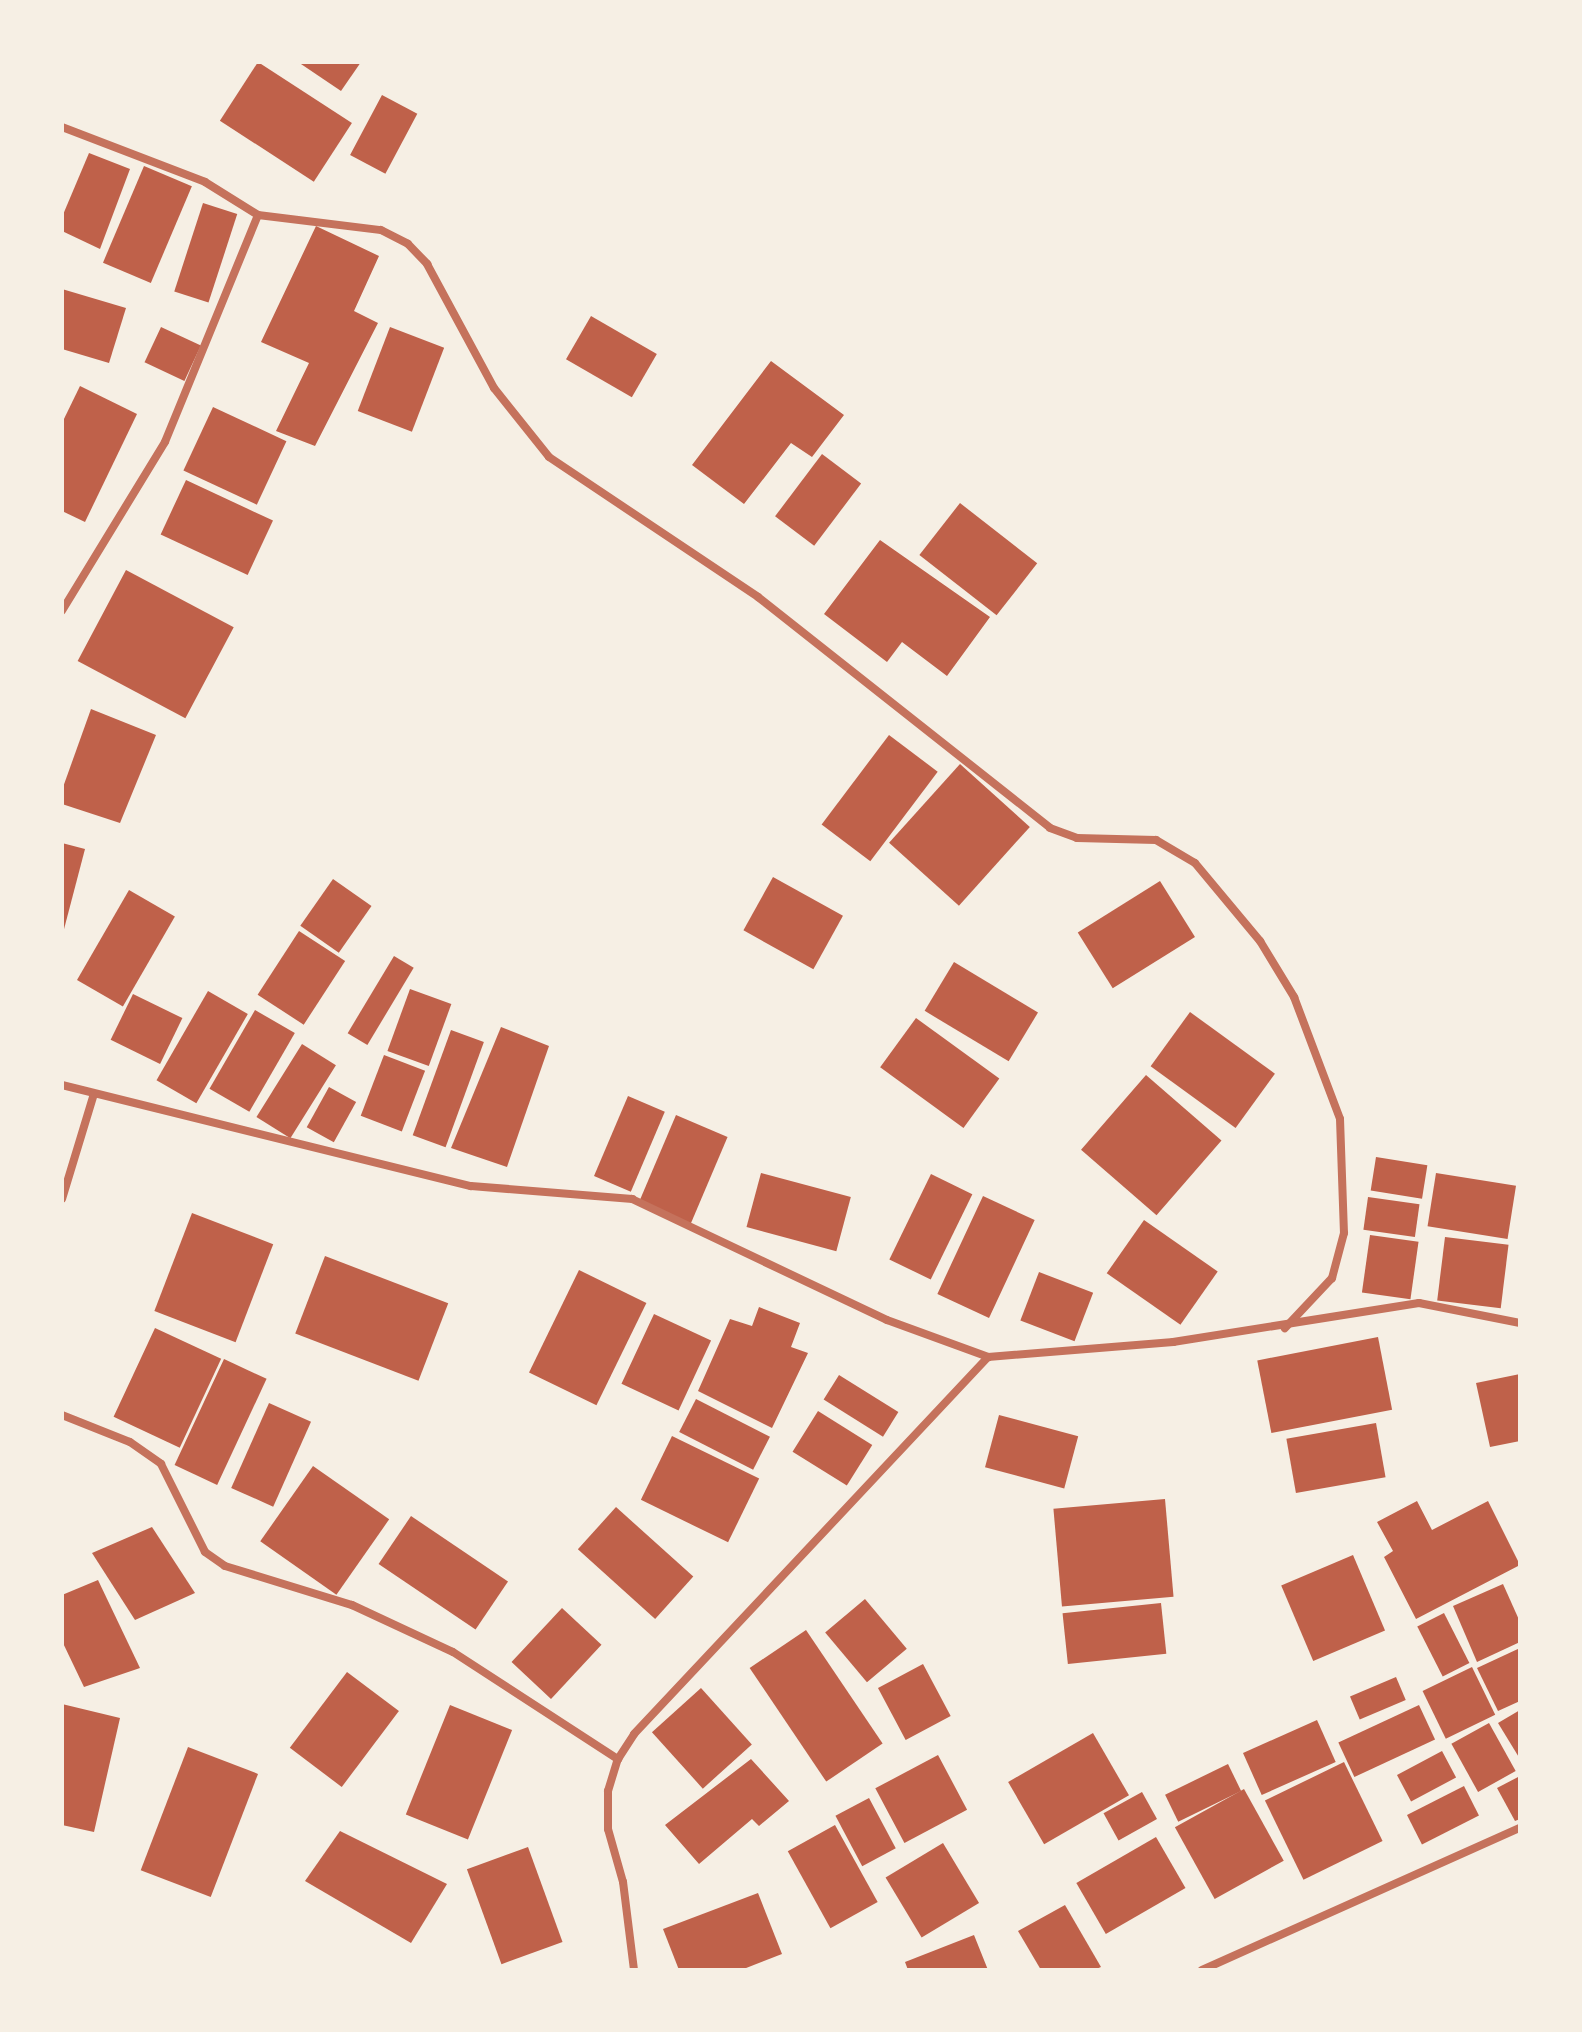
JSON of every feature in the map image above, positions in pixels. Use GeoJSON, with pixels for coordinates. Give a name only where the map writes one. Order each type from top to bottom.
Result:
{"type":"FeatureCollection","features":[{"type":"Feature","properties":{"kind":"street"},"geometry":{"type":"LineString","coordinates":[[62,127],[205,182],[258,215],[381,230],[408,244],[427,264],[494,388],[549,457],[758,597],[1050,828],[1077,838],[1156,840],[1195,863],[1260,941],[1294,997],[1340,1119],[1344,1233],[1332,1278],[1285,1328]]}},
{"type":"Feature","properties":{"kind":"street"},"geometry":{"type":"LineString","coordinates":[[62,611],[165,442],[258,215]]}},
{"type":"Feature","properties":{"kind":"street"},"geometry":{"type":"LineString","coordinates":[[62,1085],[471,1186],[632,1199],[887,1320],[988,1357],[1285,1328],[1419,1303],[1520,1323]]}},
{"type":"Feature","properties":{"kind":"street"},"geometry":{"type":"LineString","coordinates":[[62,1199],[94,1094]]}},
{"type":"Feature","properties":{"kind":"street"},"geometry":{"type":"LineString","coordinates":[[634,1970],[623,1882],[608,1829],[608,1791],[618,1759],[634,1734],[988,1357]]}},
{"type":"Feature","properties":{"kind":"street"},"geometry":{"type":"LineString","coordinates":[[62,1415],[130,1442],[161,1464],[205,1552],[225,1566],[352,1605],[453,1652],[618,1759]]}},
{"type":"Feature","properties":{"kind":"street"},"geometry":{"type":"LineString","coordinates":[[1202,1970],[1520,1828]]}},
{"type":"Feature","properties":{"kind":"building"},"geometry":{"type":"Polygon","coordinates":[[[258,62],[352,123],[314,182],[220,121],[258,62]]]}},
{"type":"Feature","properties":{"kind":"building"},"geometry":{"type":"Polygon","coordinates":[[[298,62],[361,62],[341,91],[298,62]]]}},
{"type":"Feature","properties":{"kind":"building"},"geometry":{"type":"Polygon","coordinates":[[[382,95],[417,114],[385,174],[350,155],[382,95]]]}},
{"type":"Feature","properties":{"kind":"building"},"geometry":{"type":"Polygon","coordinates":[[[89,153],[130,169],[100,249],[62,231],[62,217],[89,153]]]}},
{"type":"Feature","properties":{"kind":"building"},"geometry":{"type":"Polygon","coordinates":[[[144,166],[192,186],[151,283],[103,263],[144,166]]]}},
{"type":"Feature","properties":{"kind":"building"},"geometry":{"type":"Polygon","coordinates":[[[203,203],[237,214],[208,303],[174,291],[203,203]]]}},
{"type":"Feature","properties":{"kind":"building"},"geometry":{"type":"Polygon","coordinates":[[[316,226],[379,256],[354,311],[378,323],[315,446],[276,431],[309,363],[261,342],[316,226]]]}},
{"type":"Feature","properties":{"kind":"building"},"geometry":{"type":"Polygon","coordinates":[[[62,289],[126,308],[109,363],[62,349],[62,289]]]}},
{"type":"Feature","properties":{"kind":"building"},"geometry":{"type":"Polygon","coordinates":[[[591,316],[657,354],[632,397],[566,359],[591,316]]]}},
{"type":"Feature","properties":{"kind":"building"},"geometry":{"type":"Polygon","coordinates":[[[161,327],[201,346],[184,381],[145,362],[161,327]]]}},
{"type":"Feature","properties":{"kind":"building"},"geometry":{"type":"Polygon","coordinates":[[[390,327],[444,348],[412,432],[358,411],[390,327]]]}},
{"type":"Feature","properties":{"kind":"building"},"geometry":{"type":"Polygon","coordinates":[[[771,361],[844,415],[812,457],[791,443],[744,504],[692,465],[771,361]]]}},
{"type":"Feature","properties":{"kind":"building"},"geometry":{"type":"Polygon","coordinates":[[[80,386],[137,414],[85,522],[62,511],[62,423],[80,386]]]}},
{"type":"Feature","properties":{"kind":"building"},"geometry":{"type":"Polygon","coordinates":[[[213,407],[286,441],[257,505],[183,470],[213,407]]]}},
{"type":"Feature","properties":{"kind":"building"},"geometry":{"type":"Polygon","coordinates":[[[822,454],[861,483],[814,546],[775,516],[822,454]]]}},
{"type":"Feature","properties":{"kind":"building"},"geometry":{"type":"Polygon","coordinates":[[[186,480],[273,521],[248,575],[161,534],[186,480]]]}},
{"type":"Feature","properties":{"kind":"building"},"geometry":{"type":"Polygon","coordinates":[[[960,503],[1037,563],[997,615],[919,555],[960,503]]]}},
{"type":"Feature","properties":{"kind":"building"},"geometry":{"type":"Polygon","coordinates":[[[880,540],[990,617],[947,676],[902,642],[887,662],[824,614],[880,540]]]}},
{"type":"Feature","properties":{"kind":"building"},"geometry":{"type":"Polygon","coordinates":[[[126,570],[234,627],[185,718],[78,661],[126,570]]]}},
{"type":"Feature","properties":{"kind":"building"},"geometry":{"type":"Polygon","coordinates":[[[91,709],[156,735],[120,823],[62,804],[62,790],[91,709]]]}},
{"type":"Feature","properties":{"kind":"building"},"geometry":{"type":"Polygon","coordinates":[[[889,735],[938,772],[870,861],[822,824],[889,735]]]}},
{"type":"Feature","properties":{"kind":"building"},"geometry":{"type":"Polygon","coordinates":[[[960,764],[1030,827],[959,906],[889,843],[960,764]]]}},
{"type":"Feature","properties":{"kind":"building"},"geometry":{"type":"Polygon","coordinates":[[[62,843],[85,849],[63,933],[62,933],[62,843]]]}},
{"type":"Feature","properties":{"kind":"building"},"geometry":{"type":"Polygon","coordinates":[[[773,877],[843,916],[813,969],[743,930],[773,877]]]}},
{"type":"Feature","properties":{"kind":"building"},"geometry":{"type":"Polygon","coordinates":[[[333,879],[372,906],[339,953],[300,926],[333,879]]]}},
{"type":"Feature","properties":{"kind":"building"},"geometry":{"type":"Polygon","coordinates":[[[1160,881],[1195,937],[1113,988],[1078,932],[1160,881]]]}},
{"type":"Feature","properties":{"kind":"building"},"geometry":{"type":"Polygon","coordinates":[[[129,890],[175,916],[123,1007],[77,980],[129,890]]]}},
{"type":"Feature","properties":{"kind":"building"},"geometry":{"type":"Polygon","coordinates":[[[299,931],[345,961],[304,1025],[258,995],[299,931]]]}},
{"type":"Feature","properties":{"kind":"building"},"geometry":{"type":"Polygon","coordinates":[[[394,956],[414,968],[367,1045],[348,1033],[394,956]]]}},
{"type":"Feature","properties":{"kind":"building"},"geometry":{"type":"Polygon","coordinates":[[[954,962],[1038,1012],[1009,1061],[925,1011],[954,962]]]}},
{"type":"Feature","properties":{"kind":"building"},"geometry":{"type":"Polygon","coordinates":[[[410,989],[451,1004],[429,1066],[387,1051],[410,989]]]}},
{"type":"Feature","properties":{"kind":"building"},"geometry":{"type":"Polygon","coordinates":[[[208,991],[248,1014],[196,1103],[157,1080],[208,991]]]}},
{"type":"Feature","properties":{"kind":"building"},"geometry":{"type":"Polygon","coordinates":[[[133,994],[182,1018],[160,1064],[111,1040],[133,994]]]}},
{"type":"Feature","properties":{"kind":"building"},"geometry":{"type":"Polygon","coordinates":[[[255,1010],[295,1033],[249,1112],[210,1089],[255,1010]]]}},
{"type":"Feature","properties":{"kind":"building"},"geometry":{"type":"Polygon","coordinates":[[[1190,1012],[1275,1074],[1236,1128],[1151,1066],[1190,1012]]]}},
{"type":"Feature","properties":{"kind":"building"},"geometry":{"type":"Polygon","coordinates":[[[916,1018],[999,1079],[963,1128],[880,1067],[916,1018]]]}},
{"type":"Feature","properties":{"kind":"building"},"geometry":{"type":"Polygon","coordinates":[[[501,1027],[549,1046],[507,1167],[451,1148],[501,1027]]]}},
{"type":"Feature","properties":{"kind":"building"},"geometry":{"type":"Polygon","coordinates":[[[451,1030],[484,1042],[446,1147],[413,1135],[451,1030]]]}},
{"type":"Feature","properties":{"kind":"building"},"geometry":{"type":"Polygon","coordinates":[[[302,1044],[336,1065],[290,1138],[256,1117],[302,1044]]]}},
{"type":"Feature","properties":{"kind":"building"},"geometry":{"type":"Polygon","coordinates":[[[384,1055],[425,1071],[402,1131],[361,1116],[384,1055]]]}},
{"type":"Feature","properties":{"kind":"building"},"geometry":{"type":"Polygon","coordinates":[[[1146,1075],[1221,1141],[1157,1215],[1081,1150],[1146,1075]]]}},
{"type":"Feature","properties":{"kind":"building"},"geometry":{"type":"Polygon","coordinates":[[[329,1087],[356,1102],[334,1142],[307,1127],[329,1087]]]}},
{"type":"Feature","properties":{"kind":"building"},"geometry":{"type":"Polygon","coordinates":[[[628,1096],[665,1112],[631,1192],[594,1176],[628,1096]]]}},
{"type":"Feature","properties":{"kind":"building"},"geometry":{"type":"Polygon","coordinates":[[[676,1115],[728,1137],[691,1223],[639,1202],[676,1115]]]}},
{"type":"Feature","properties":{"kind":"building"},"geometry":{"type":"Polygon","coordinates":[[[1376,1157],[1427,1165],[1422,1199],[1371,1191],[1376,1157]]]}},
{"type":"Feature","properties":{"kind":"building"},"geometry":{"type":"Polygon","coordinates":[[[761,1173],[851,1197],[836,1251],[747,1227],[761,1173]]]}},
{"type":"Feature","properties":{"kind":"building"},"geometry":{"type":"Polygon","coordinates":[[[1436,1173],[1516,1186],[1508,1239],[1428,1226],[1436,1173]]]}},
{"type":"Feature","properties":{"kind":"building"},"geometry":{"type":"Polygon","coordinates":[[[931,1174],[972,1194],[931,1280],[889,1259],[931,1174]]]}},
{"type":"Feature","properties":{"kind":"building"},"geometry":{"type":"Polygon","coordinates":[[[983,1196],[1035,1220],[989,1318],[937,1294],[983,1196]]]}},
{"type":"Feature","properties":{"kind":"building"},"geometry":{"type":"Polygon","coordinates":[[[1368,1197],[1419,1204],[1415,1237],[1363,1230],[1368,1197]]]}},
{"type":"Feature","properties":{"kind":"building"},"geometry":{"type":"Polygon","coordinates":[[[192,1213],[273,1244],[236,1342],[154,1311],[192,1213]]]}},
{"type":"Feature","properties":{"kind":"building"},"geometry":{"type":"Polygon","coordinates":[[[1144,1220],[1218,1272],[1180,1325],[1107,1273],[1144,1220]]]}},
{"type":"Feature","properties":{"kind":"building"},"geometry":{"type":"Polygon","coordinates":[[[1370,1235],[1419,1242],[1410,1299],[1362,1292],[1370,1235]]]}},
{"type":"Feature","properties":{"kind":"building"},"geometry":{"type":"Polygon","coordinates":[[[1445,1237],[1509,1245],[1501,1308],[1437,1301],[1445,1237]]]}},
{"type":"Feature","properties":{"kind":"building"},"geometry":{"type":"Polygon","coordinates":[[[325,1256],[448,1303],[418,1381],[295,1333],[325,1256]]]}},
{"type":"Feature","properties":{"kind":"building"},"geometry":{"type":"Polygon","coordinates":[[[579,1270],[646,1303],[596,1405],[529,1372],[579,1270]]]}},
{"type":"Feature","properties":{"kind":"building"},"geometry":{"type":"Polygon","coordinates":[[[1039,1272],[1093,1293],[1075,1341],[1020,1321],[1039,1272]]]}},
{"type":"Feature","properties":{"kind":"building"},"geometry":{"type":"Polygon","coordinates":[[[759,1307],[800,1323],[791,1347],[808,1353],[772,1428],[698,1391],[730,1319],[752,1326],[759,1307]]]}},
{"type":"Feature","properties":{"kind":"building"},"geometry":{"type":"Polygon","coordinates":[[[654,1314],[711,1341],[679,1410],[621,1384],[654,1314]]]}},
{"type":"Feature","properties":{"kind":"building"},"geometry":{"type":"Polygon","coordinates":[[[155,1328],[221,1359],[180,1448],[114,1417],[155,1328]]]}},
{"type":"Feature","properties":{"kind":"building"},"geometry":{"type":"Polygon","coordinates":[[[1378,1337],[1392,1410],[1271,1433],[1257,1360],[1378,1337]]]}},
{"type":"Feature","properties":{"kind":"building"},"geometry":{"type":"Polygon","coordinates":[[[224,1359],[267,1379],[217,1485],[175,1465],[224,1359]]]}},
{"type":"Feature","properties":{"kind":"building"},"geometry":{"type":"Polygon","coordinates":[[[1520,1374],[1520,1441],[1490,1447],[1476,1383],[1520,1374]]]}},
{"type":"Feature","properties":{"kind":"building"},"geometry":{"type":"Polygon","coordinates":[[[839,1375],[898,1412],[883,1437],[824,1400],[839,1375]]]}},
{"type":"Feature","properties":{"kind":"building"},"geometry":{"type":"Polygon","coordinates":[[[696,1399],[770,1437],[753,1470],[679,1432],[696,1399]]]}},
{"type":"Feature","properties":{"kind":"building"},"geometry":{"type":"Polygon","coordinates":[[[269,1403],[311,1422],[273,1507],[231,1488],[269,1403]]]}},
{"type":"Feature","properties":{"kind":"building"},"geometry":{"type":"Polygon","coordinates":[[[818,1411],[872,1445],[847,1486],[793,1452],[818,1411]]]}},
{"type":"Feature","properties":{"kind":"building"},"geometry":{"type":"Polygon","coordinates":[[[999,1415],[1078,1436],[1064,1488],[985,1467],[999,1415]]]}},
{"type":"Feature","properties":{"kind":"building"},"geometry":{"type":"Polygon","coordinates":[[[1376,1423],[1386,1477],[1296,1493],[1286,1439],[1376,1423]]]}},
{"type":"Feature","properties":{"kind":"building"},"geometry":{"type":"Polygon","coordinates":[[[672,1436],[759,1479],[728,1542],[641,1500],[672,1436]]]}},
{"type":"Feature","properties":{"kind":"building"},"geometry":{"type":"Polygon","coordinates":[[[313,1466],[389,1519],[336,1595],[260,1541],[313,1466]]]}},
{"type":"Feature","properties":{"kind":"building"},"geometry":{"type":"Polygon","coordinates":[[[1165,1499],[1174,1597],[1062,1606],[1053,1509],[1165,1499]]]}},
{"type":"Feature","properties":{"kind":"building"},"geometry":{"type":"Polygon","coordinates":[[[1417,1501],[1432,1530],[1488,1501],[1520,1565],[1416,1619],[1384,1557],[1393,1551],[1377,1522],[1417,1501]]]}},
{"type":"Feature","properties":{"kind":"building"},"geometry":{"type":"Polygon","coordinates":[[[616,1507],[693,1577],[655,1619],[578,1549],[616,1507]]]}},
{"type":"Feature","properties":{"kind":"building"},"geometry":{"type":"Polygon","coordinates":[[[411,1516],[508,1581],[476,1630],[379,1564],[411,1516]]]}},
{"type":"Feature","properties":{"kind":"building"},"geometry":{"type":"Polygon","coordinates":[[[152,1527],[195,1593],[135,1620],[92,1553],[152,1527]]]}},
{"type":"Feature","properties":{"kind":"building"},"geometry":{"type":"Polygon","coordinates":[[[1353,1555],[1385,1630],[1313,1661],[1281,1585],[1353,1555]]]}},
{"type":"Feature","properties":{"kind":"building"},"geometry":{"type":"Polygon","coordinates":[[[98,1580],[140,1668],[84,1687],[62,1641],[62,1595],[98,1580]]]}},
{"type":"Feature","properties":{"kind":"building"},"geometry":{"type":"Polygon","coordinates":[[[1503,1584],[1520,1622],[1520,1642],[1477,1662],[1453,1606],[1503,1584]]]}},
{"type":"Feature","properties":{"kind":"building"},"geometry":{"type":"Polygon","coordinates":[[[865,1599],[907,1649],[867,1682],[825,1632],[865,1599]]]}},
{"type":"Feature","properties":{"kind":"building"},"geometry":{"type":"Polygon","coordinates":[[[1161,1603],[1166,1654],[1068,1664],[1063,1613],[1161,1603]]]}},
{"type":"Feature","properties":{"kind":"building"},"geometry":{"type":"Polygon","coordinates":[[[562,1608],[601,1645],[551,1699],[512,1662],[562,1608]]]}},
{"type":"Feature","properties":{"kind":"building"},"geometry":{"type":"Polygon","coordinates":[[[1444,1613],[1469,1663],[1443,1677],[1417,1627],[1444,1613]]]}},
{"type":"Feature","properties":{"kind":"building"},"geometry":{"type":"Polygon","coordinates":[[[806,1630],[883,1744],[826,1782],[750,1668],[806,1630]]]}},
{"type":"Feature","properties":{"kind":"building"},"geometry":{"type":"Polygon","coordinates":[[[1520,1648],[1520,1701],[1498,1711],[1477,1668],[1520,1648]]]}},
{"type":"Feature","properties":{"kind":"building"},"geometry":{"type":"Polygon","coordinates":[[[923,1664],[951,1716],[906,1740],[878,1688],[923,1664]]]}},
{"type":"Feature","properties":{"kind":"building"},"geometry":{"type":"Polygon","coordinates":[[[1472,1667],[1495,1715],[1446,1739],[1423,1691],[1472,1667]]]}},
{"type":"Feature","properties":{"kind":"building"},"geometry":{"type":"Polygon","coordinates":[[[347,1672],[399,1711],[342,1787],[290,1748],[347,1672]]]}},
{"type":"Feature","properties":{"kind":"building"},"geometry":{"type":"Polygon","coordinates":[[[1396,1677],[1406,1700],[1360,1720],[1350,1697],[1396,1677]]]}},
{"type":"Feature","properties":{"kind":"building"},"geometry":{"type":"Polygon","coordinates":[[[701,1688],[752,1744],[703,1789],[652,1732],[701,1688]]]}},
{"type":"Feature","properties":{"kind":"building"},"geometry":{"type":"Polygon","coordinates":[[[62,1704],[120,1718],[94,1832],[62,1825],[62,1704]]]}},
{"type":"Feature","properties":{"kind":"building"},"geometry":{"type":"Polygon","coordinates":[[[450,1705],[512,1730],[468,1840],[406,1814],[450,1705]]]}},
{"type":"Feature","properties":{"kind":"building"},"geometry":{"type":"Polygon","coordinates":[[[1419,1705],[1435,1739],[1354,1777],[1338,1743],[1419,1705]]]}},
{"type":"Feature","properties":{"kind":"building"},"geometry":{"type":"Polygon","coordinates":[[[1520,1710],[1520,1759],[1498,1723],[1520,1710]]]}},
{"type":"Feature","properties":{"kind":"building"},"geometry":{"type":"Polygon","coordinates":[[[1317,1720],[1336,1762],[1262,1795],[1243,1753],[1317,1720]]]}},
{"type":"Feature","properties":{"kind":"building"},"geometry":{"type":"Polygon","coordinates":[[[1489,1723],[1516,1771],[1478,1792],[1451,1744],[1489,1723]]]}},
{"type":"Feature","properties":{"kind":"building"},"geometry":{"type":"Polygon","coordinates":[[[1093,1733],[1129,1795],[1044,1844],[1008,1782],[1093,1733]]]}},
{"type":"Feature","properties":{"kind":"building"},"geometry":{"type":"Polygon","coordinates":[[[188,1747],[258,1774],[211,1897],[141,1870],[188,1747]]]}},
{"type":"Feature","properties":{"kind":"building"},"geometry":{"type":"Polygon","coordinates":[[[1442,1751],[1456,1777],[1411,1801],[1397,1775],[1442,1751]]]}},
{"type":"Feature","properties":{"kind":"building"},"geometry":{"type":"Polygon","coordinates":[[[938,1755],[967,1810],[904,1843],[875,1788],[938,1755]]]}},
{"type":"Feature","properties":{"kind":"building"},"geometry":{"type":"Polygon","coordinates":[[[751,1759],[789,1801],[759,1826],[752,1819],[699,1864],[665,1825],[751,1759]]]}},
{"type":"Feature","properties":{"kind":"building"},"geometry":{"type":"Polygon","coordinates":[[[1344,1762],[1383,1841],[1303,1880],[1265,1801],[1344,1762]]]}},
{"type":"Feature","properties":{"kind":"building"},"geometry":{"type":"Polygon","coordinates":[[[1228,1764],[1241,1791],[1178,1822],[1165,1795],[1228,1764]]]}},
{"type":"Feature","properties":{"kind":"building"},"geometry":{"type":"Polygon","coordinates":[[[1520,1776],[1520,1819],[1515,1821],[1497,1788],[1520,1776]]]}},
{"type":"Feature","properties":{"kind":"building"},"geometry":{"type":"Polygon","coordinates":[[[1464,1786],[1479,1815],[1422,1844],[1407,1815],[1464,1786]]]}},
{"type":"Feature","properties":{"kind":"building"},"geometry":{"type":"Polygon","coordinates":[[[1244,1789],[1284,1861],[1215,1899],[1175,1827],[1244,1789]]]}},
{"type":"Feature","properties":{"kind":"building"},"geometry":{"type":"Polygon","coordinates":[[[1142,1792],[1157,1819],[1119,1840],[1104,1813],[1142,1792]]]}},
{"type":"Feature","properties":{"kind":"building"},"geometry":{"type":"Polygon","coordinates":[[[869,1798],[896,1848],[862,1866],[835,1816],[869,1798]]]}},
{"type":"Feature","properties":{"kind":"building"},"geometry":{"type":"Polygon","coordinates":[[[835,1825],[878,1902],[830,1928],[788,1851],[835,1825]]]}},
{"type":"Feature","properties":{"kind":"building"},"geometry":{"type":"Polygon","coordinates":[[[340,1831],[447,1884],[411,1943],[305,1881],[340,1831]]]}},
{"type":"Feature","properties":{"kind":"building"},"geometry":{"type":"Polygon","coordinates":[[[1156,1837],[1186,1888],[1106,1934],[1076,1883],[1156,1837]]]}},
{"type":"Feature","properties":{"kind":"building"},"geometry":{"type":"Polygon","coordinates":[[[943,1843],[979,1903],[922,1938],[886,1878],[943,1843]]]}},
{"type":"Feature","properties":{"kind":"building"},"geometry":{"type":"Polygon","coordinates":[[[528,1847],[563,1942],[501,1964],[467,1869],[528,1847]]]}},
{"type":"Feature","properties":{"kind":"building"},"geometry":{"type":"Polygon","coordinates":[[[758,1893],[782,1954],[741,1970],[679,1970],[663,1929],[758,1893]]]}},
{"type":"Feature","properties":{"kind":"building"},"geometry":{"type":"Polygon","coordinates":[[[1065,1905],[1101,1967],[1094,1970],[1041,1970],[1018,1931],[1065,1905]]]}},
{"type":"Feature","properties":{"kind":"building"},"geometry":{"type":"Polygon","coordinates":[[[974,1935],[988,1970],[908,1970],[905,1962],[974,1935]]]}}]}
